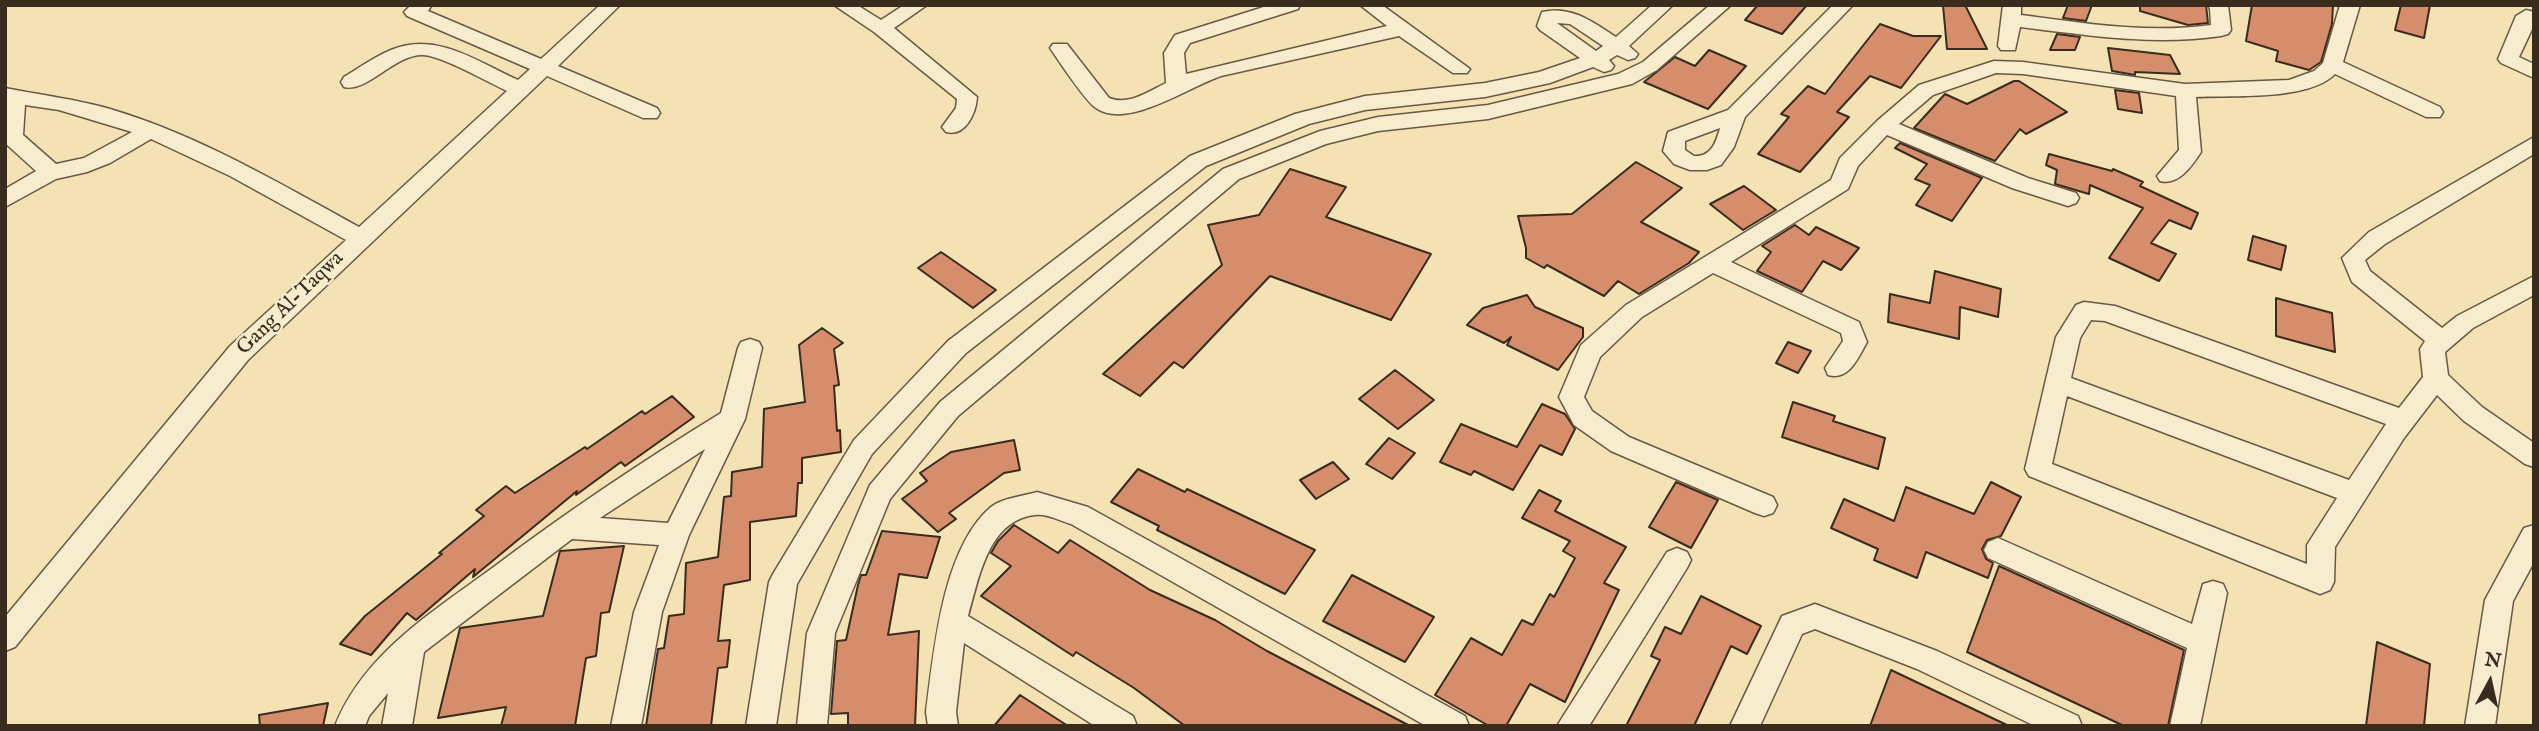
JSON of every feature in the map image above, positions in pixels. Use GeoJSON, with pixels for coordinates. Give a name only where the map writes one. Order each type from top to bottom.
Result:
{"type":"FeatureCollection","features":[{"type":"Feature","properties":{"kind":"street"},"geometry":{"type":"LineString","coordinates":[[423,5],[414,12],[650,113]]}},
{"type":"Feature","properties":{"kind":"street","name":"Gang Al-Taqwa"},"geometry":{"type":"LineString","coordinates":[[8,631],[239,353],[611,5]]}},
{"type":"Feature","properties":{"kind":"street"},"geometry":{"type":"LineString","coordinates":[[844,5],[881,28],[967,97],[966,109],[953,127]]}},
{"type":"Feature","properties":{"kind":"street"},"geometry":{"type":"LineString","coordinates":[[881,28],[918,5]]}},
{"type":"Feature","properties":{"kind":"street"},"geometry":{"type":"LineString","coordinates":[[1177,88],[1174,53],[1182,39],[1291,5]]}},
{"type":"Feature","properties":{"kind":"street"},"geometry":{"type":"LineString","coordinates":[[1369,5],[1460,69]]}},
{"type":"Feature","properties":{"kind":"street"},"geometry":{"type":"LineString","coordinates":[[761,726],[783,582],[863,447],[957,347],[1198,161],[1302,119],[1365,103],[1485,90],[1543,78],[1605,54],[1664,5]]}},
{"type":"Feature","properties":{"kind":"street"},"geometry":{"type":"LineString","coordinates":[[812,726],[821,633],[879,493],[949,409],[1231,174],[1320,138],[1378,124],[1489,112],[1625,79],[1650,66],[1722,5]]}},
{"type":"Feature","properties":{"kind":"street"},"geometry":{"type":"LineString","coordinates":[[1735,115],[1844,5]]}},
{"type":"Feature","properties":{"kind":"street"},"geometry":{"type":"LineString","coordinates":[[2008,46],[2012,12],[2151,36],[2188,36],[2221,30],[2220,7],[2217,5]]}},
{"type":"Feature","properties":{"kind":"street"},"geometry":{"type":"LineString","coordinates":[[1764,505],[1620,444],[1583,418],[1571,397],[1590,352],[1634,311],[1840,184],[1848,163],[1926,90],[1994,67],[2023,68],[2185,91],[2290,86],[2321,76],[2332,65],[2350,5]]}},
{"type":"Feature","properties":{"kind":"street"},"geometry":{"type":"LineString","coordinates":[[1541,11],[1547,26],[1605,54],[1650,66]]}},
{"type":"Feature","properties":{"kind":"street"},"geometry":{"type":"LineString","coordinates":[[2534,19],[2526,16],[2508,59],[2534,72]]}},
{"type":"Feature","properties":{"kind":"street"},"geometry":{"type":"LineString","coordinates":[[1060,48],[1105,106],[1122,108],[1136,106],[1191,79],[1217,71],[1402,29]]}},
{"type":"Feature","properties":{"kind":"street"},"geometry":{"type":"LineString","coordinates":[[351,82],[402,52],[422,48],[432,49],[520,89]]}},
{"type":"Feature","properties":{"kind":"street"},"geometry":{"type":"LineString","coordinates":[[1605,54],[1625,79]]}},
{"type":"Feature","properties":{"kind":"street"},"geometry":{"type":"LineString","coordinates":[[2332,65],[2433,112]]}},
{"type":"Feature","properties":{"kind":"street"},"geometry":{"type":"LineString","coordinates":[[2168,176],[2190,152],[2190,124],[2185,91]]}},
{"type":"Feature","properties":{"kind":"street"},"geometry":{"type":"LineString","coordinates":[[51,172],[12,137],[10,96],[83,107],[149,131],[251,177],[361,238]]}},
{"type":"Feature","properties":{"kind":"street"},"geometry":{"type":"LineString","coordinates":[[1884,127],[2020,183],[2068,198]]}},
{"type":"Feature","properties":{"kind":"street"},"geometry":{"type":"LineString","coordinates":[[5,199],[51,172],[77,170],[88,166],[149,131]]}},
{"type":"Feature","properties":{"kind":"street"},"geometry":{"type":"LineString","coordinates":[[2442,341],[2360,276],[2353,258],[2377,238],[2534,144]]}},
{"type":"Feature","properties":{"kind":"street"},"geometry":{"type":"LineString","coordinates":[[1139,207],[1169,225]]}},
{"type":"Feature","properties":{"kind":"street"},"geometry":{"type":"LineString","coordinates":[[1714,264],[1851,328],[1855,342],[1836,368]]}},
{"type":"Feature","properties":{"kind":"street"},"geometry":{"type":"LineString","coordinates":[[2534,284],[2465,322],[2432,349],[2436,379],[2473,414],[2534,457]]}},
{"type":"Feature","properties":{"kind":"street"},"geometry":{"type":"LineString","coordinates":[[2403,420],[2107,312],[2084,312],[2068,337],[2038,469],[2320,582],[2321,545],[2403,420],[2436,379]]}},
{"type":"Feature","properties":{"kind":"street"},"geometry":{"type":"LineString","coordinates":[[626,726],[648,612],[676,535],[732,419],[750,348]]}},
{"type":"Feature","properties":{"kind":"street"},"geometry":{"type":"LineString","coordinates":[[2058,383],[2354,492]]}},
{"type":"Feature","properties":{"kind":"street"},"geometry":{"type":"LineString","coordinates":[[911,394],[949,409]]}},
{"type":"Feature","properties":{"kind":"street"},"geometry":{"type":"LineString","coordinates":[[350,726],[357,708],[411,645],[632,481],[732,419]]}},
{"type":"Feature","properties":{"kind":"street"},"geometry":{"type":"LineString","coordinates":[[943,726],[941,712],[952,621],[976,545],[1002,513],[1037,503],[1079,515],[1454,726]]}},
{"type":"Feature","properties":{"kind":"street"},"geometry":{"type":"LineString","coordinates":[[567,527],[676,535]]}},
{"type":"Feature","properties":{"kind":"street"},"geometry":{"type":"LineString","coordinates":[[2480,726],[2499,600],[2534,536]]}},
{"type":"Feature","properties":{"kind":"street"},"geometry":{"type":"LineString","coordinates":[[1998,550],[2203,642]]}},
{"type":"Feature","properties":{"kind":"street"},"geometry":{"type":"LineString","coordinates":[[1572,726],[1677,560]]}},
{"type":"Feature","properties":{"kind":"street"},"geometry":{"type":"LineString","coordinates":[[2185,726],[2213,593]]}},
{"type":"Feature","properties":{"kind":"street"},"geometry":{"type":"LineString","coordinates":[[1745,726],[1792,625],[1815,616],[1927,660],[2067,726]]}},
{"type":"Feature","properties":{"kind":"street"},"geometry":{"type":"LineString","coordinates":[[952,621],[1122,726]]}},
{"type":"Feature","properties":{"kind":"street"},"geometry":{"type":"LineString","coordinates":[[397,726],[411,645]]}},
{"type":"Feature","properties":{"kind":"building"},"geometry":{"type":"Polygon","coordinates":[[[1758,5],[1807,5],[1782,34],[1745,20],[1758,5]]]}},
{"type":"Feature","properties":{"kind":"building"},"geometry":{"type":"Polygon","coordinates":[[[1943,5],[1965,5],[1987,49],[1947,49],[1943,5]]]}},
{"type":"Feature","properties":{"kind":"building"},"geometry":{"type":"Polygon","coordinates":[[[2068,5],[2092,5],[2086,21],[2063,18],[2068,5]]]}},
{"type":"Feature","properties":{"kind":"building"},"geometry":{"type":"Polygon","coordinates":[[[2140,5],[2206,5],[2208,23],[2188,25],[2140,11],[2140,5]]]}},
{"type":"Feature","properties":{"kind":"building"},"geometry":{"type":"Polygon","coordinates":[[[2252,5],[2333,5],[2332,24],[2321,62],[2309,70],[2276,61],[2278,51],[2246,41],[2252,5]]]}},
{"type":"Feature","properties":{"kind":"building"},"geometry":{"type":"Polygon","coordinates":[[[2401,5],[2430,5],[2424,38],[2395,30],[2401,5]]]}},
{"type":"Feature","properties":{"kind":"building"},"geometry":{"type":"Polygon","coordinates":[[[1880,24],[1913,36],[1941,36],[1901,88],[1870,76],[1837,112],[1849,117],[1800,172],[1758,154],[1789,117],[1781,114],[1808,86],[1825,94],[1880,24]]]}},
{"type":"Feature","properties":{"kind":"building"},"geometry":{"type":"Polygon","coordinates":[[[2057,34],[2080,37],[2075,50],[2050,50],[2057,34]]]}},
{"type":"Feature","properties":{"kind":"building"},"geometry":{"type":"Polygon","coordinates":[[[2108,48],[2170,55],[2180,74],[2135,72],[2135,75],[2112,71],[2108,48]]]}},
{"type":"Feature","properties":{"kind":"building"},"geometry":{"type":"Polygon","coordinates":[[[1709,50],[1746,66],[1708,109],[1644,82],[1675,57],[1695,66],[1709,50]]]}},
{"type":"Feature","properties":{"kind":"building"},"geometry":{"type":"Polygon","coordinates":[[[2019,81],[2067,112],[2026,134],[2020,129],[1995,161],[1914,128],[1945,94],[1967,104],[2019,81]]]}},
{"type":"Feature","properties":{"kind":"building"},"geometry":{"type":"Polygon","coordinates":[[[2115,90],[2139,93],[2142,113],[2118,109],[2115,90]]]}},
{"type":"Feature","properties":{"kind":"building"},"geometry":{"type":"Polygon","coordinates":[[[1900,143],[1982,178],[1952,221],[1916,205],[1930,185],[1915,179],[1927,164],[1895,148],[1900,143]]]}},
{"type":"Feature","properties":{"kind":"building"},"geometry":{"type":"Polygon","coordinates":[[[2049,154],[2112,171],[2113,169],[2143,182],[2140,186],[2198,213],[2191,229],[2169,220],[2151,243],[2176,254],[2159,281],[2109,258],[2143,208],[2090,185],[2089,194],[2055,184],[2057,170],[2046,165],[2049,154]]]}},
{"type":"Feature","properties":{"kind":"building"},"geometry":{"type":"Polygon","coordinates":[[[1636,162],[1682,188],[1641,222],[1699,252],[1689,263],[1639,294],[1618,281],[1604,296],[1547,265],[1544,268],[1526,258],[1518,216],[1572,214],[1636,162]]]}},
{"type":"Feature","properties":{"kind":"building"},"geometry":{"type":"Polygon","coordinates":[[[1290,169],[1346,187],[1326,217],[1431,254],[1391,320],[1270,276],[1183,368],[1174,362],[1140,396],[1103,374],[1222,265],[1208,225],[1259,215],[1290,169]]]}},
{"type":"Feature","properties":{"kind":"building"},"geometry":{"type":"Polygon","coordinates":[[[1744,186],[1776,210],[1743,230],[1710,204],[1744,186]]]}},
{"type":"Feature","properties":{"kind":"building"},"geometry":{"type":"Polygon","coordinates":[[[1795,225],[1809,235],[1816,227],[1859,248],[1841,270],[1823,261],[1802,292],[1757,271],[1771,252],[1762,246],[1795,225]]]}},
{"type":"Feature","properties":{"kind":"building"},"geometry":{"type":"Polygon","coordinates":[[[2253,236],[2286,246],[2281,270],[2248,260],[2253,236]]]}},
{"type":"Feature","properties":{"kind":"building"},"geometry":{"type":"Polygon","coordinates":[[[941,252],[996,290],[973,308],[918,268],[941,252]]]}},
{"type":"Feature","properties":{"kind":"building"},"geometry":{"type":"Polygon","coordinates":[[[1935,271],[2001,289],[1998,317],[1960,307],[1959,339],[1888,322],[1890,294],[1930,303],[1935,271]]]}},
{"type":"Feature","properties":{"kind":"building"},"geometry":{"type":"Polygon","coordinates":[[[1527,295],[1535,307],[1583,328],[1583,337],[1558,370],[1507,345],[1511,337],[1504,343],[1467,325],[1483,308],[1527,295]]]}},
{"type":"Feature","properties":{"kind":"building"},"geometry":{"type":"Polygon","coordinates":[[[2276,298],[2332,313],[2335,352],[2276,336],[2276,298]]]}},
{"type":"Feature","properties":{"kind":"building"},"geometry":{"type":"Polygon","coordinates":[[[822,328],[843,343],[834,349],[839,385],[834,386],[837,431],[840,430],[841,452],[802,458],[802,483],[798,483],[796,516],[750,522],[750,580],[724,585],[718,641],[730,640],[727,667],[718,668],[711,726],[646,726],[658,649],[664,648],[669,616],[684,614],[686,563],[718,557],[724,497],[731,496],[732,472],[762,467],[764,409],[805,402],[799,345],[822,328]]]}},
{"type":"Feature","properties":{"kind":"building"},"geometry":{"type":"Polygon","coordinates":[[[1788,342],[1811,351],[1798,373],[1776,363],[1788,342]]]}},
{"type":"Feature","properties":{"kind":"building"},"geometry":{"type":"Polygon","coordinates":[[[1395,370],[1434,400],[1398,429],[1359,399],[1395,370]]]}},
{"type":"Feature","properties":{"kind":"building"},"geometry":{"type":"Polygon","coordinates":[[[672,396],[694,417],[625,466],[621,462],[576,495],[577,491],[473,577],[475,569],[416,620],[407,613],[371,655],[340,644],[365,616],[484,516],[476,510],[506,486],[515,493],[642,411],[645,414],[672,396]]]}},
{"type":"Feature","properties":{"kind":"building"},"geometry":{"type":"Polygon","coordinates":[[[1793,402],[1835,416],[1833,421],[1885,438],[1878,469],[1782,437],[1793,402]]]}},
{"type":"Feature","properties":{"kind":"building"},"geometry":{"type":"Polygon","coordinates":[[[1542,404],[1565,414],[1575,429],[1562,455],[1540,445],[1513,490],[1474,471],[1471,475],[1440,462],[1461,424],[1517,447],[1542,404]]]}},
{"type":"Feature","properties":{"kind":"building"},"geometry":{"type":"Polygon","coordinates":[[[1389,438],[1415,453],[1392,479],[1366,464],[1389,438]]]}},
{"type":"Feature","properties":{"kind":"building"},"geometry":{"type":"Polygon","coordinates":[[[1014,440],[1020,470],[1004,473],[949,513],[956,519],[938,532],[902,499],[927,481],[920,473],[951,452],[1014,440]]]}},
{"type":"Feature","properties":{"kind":"building"},"geometry":{"type":"Polygon","coordinates":[[[1333,462],[1349,479],[1316,499],[1300,480],[1333,462]]]}},
{"type":"Feature","properties":{"kind":"building"},"geometry":{"type":"Polygon","coordinates":[[[1138,469],[1185,492],[1187,489],[1315,550],[1285,594],[1157,530],[1159,526],[1111,502],[1138,469]]]}},
{"type":"Feature","properties":{"kind":"building"},"geometry":{"type":"Polygon","coordinates":[[[1676,482],[1718,500],[1691,548],[1649,527],[1676,482]]]}},
{"type":"Feature","properties":{"kind":"building"},"geometry":{"type":"Polygon","coordinates":[[[1991,482],[2021,497],[2001,536],[1987,540],[1982,549],[1986,559],[1993,563],[1988,578],[1926,552],[1917,578],[1874,560],[1878,549],[1831,528],[1844,499],[1894,521],[1906,487],[1974,514],[1991,482]]]}},
{"type":"Feature","properties":{"kind":"building"},"geometry":{"type":"Polygon","coordinates":[[[1539,490],[1561,501],[1555,511],[1626,547],[1604,583],[1619,590],[1565,702],[1530,684],[1506,726],[1489,726],[1435,695],[1471,638],[1502,655],[1522,620],[1533,625],[1550,594],[1554,597],[1575,558],[1563,551],[1570,541],[1522,518],[1539,490]]]}},
{"type":"Feature","properties":{"kind":"building"},"geometry":{"type":"Polygon","coordinates":[[[1014,525],[1058,553],[1070,540],[1150,590],[1215,620],[1267,651],[1410,726],[1185,726],[1134,688],[1076,652],[1073,656],[981,596],[1011,566],[991,553],[998,541],[1014,525]]]}},
{"type":"Feature","properties":{"kind":"building"},"geometry":{"type":"Polygon","coordinates":[[[882,531],[940,537],[927,578],[899,574],[888,635],[919,631],[915,726],[848,726],[848,713],[831,714],[837,641],[846,640],[861,575],[866,575],[882,531]]]}},
{"type":"Feature","properties":{"kind":"building"},"geometry":{"type":"Polygon","coordinates":[[[624,546],[609,612],[601,613],[596,656],[586,658],[575,726],[501,726],[506,707],[438,718],[460,628],[543,616],[560,551],[624,546]]]}},
{"type":"Feature","properties":{"kind":"building"},"geometry":{"type":"Polygon","coordinates":[[[1999,566],[2184,650],[2168,726],[2124,726],[1967,652],[1999,566]]]}},
{"type":"Feature","properties":{"kind":"building"},"geometry":{"type":"Polygon","coordinates":[[[1352,575],[1434,617],[1405,662],[1323,621],[1352,575]]]}},
{"type":"Feature","properties":{"kind":"building"},"geometry":{"type":"Polygon","coordinates":[[[1701,596],[1761,626],[1747,654],[1731,646],[1694,726],[1626,726],[1660,660],[1651,656],[1665,627],[1681,634],[1701,596]]]}},
{"type":"Feature","properties":{"kind":"building"},"geometry":{"type":"Polygon","coordinates":[[[2377,642],[2430,664],[2424,726],[2366,726],[2377,642]]]}},
{"type":"Feature","properties":{"kind":"building"},"geometry":{"type":"Polygon","coordinates":[[[1891,670],[2009,726],[1870,726],[1891,670]]]}},
{"type":"Feature","properties":{"kind":"building"},"geometry":{"type":"Polygon","coordinates":[[[1020,695],[1068,726],[994,726],[1020,695]]]}},
{"type":"Feature","properties":{"kind":"building"},"geometry":{"type":"Polygon","coordinates":[[[328,703],[323,726],[260,726],[259,715],[328,703]]]}}]}
